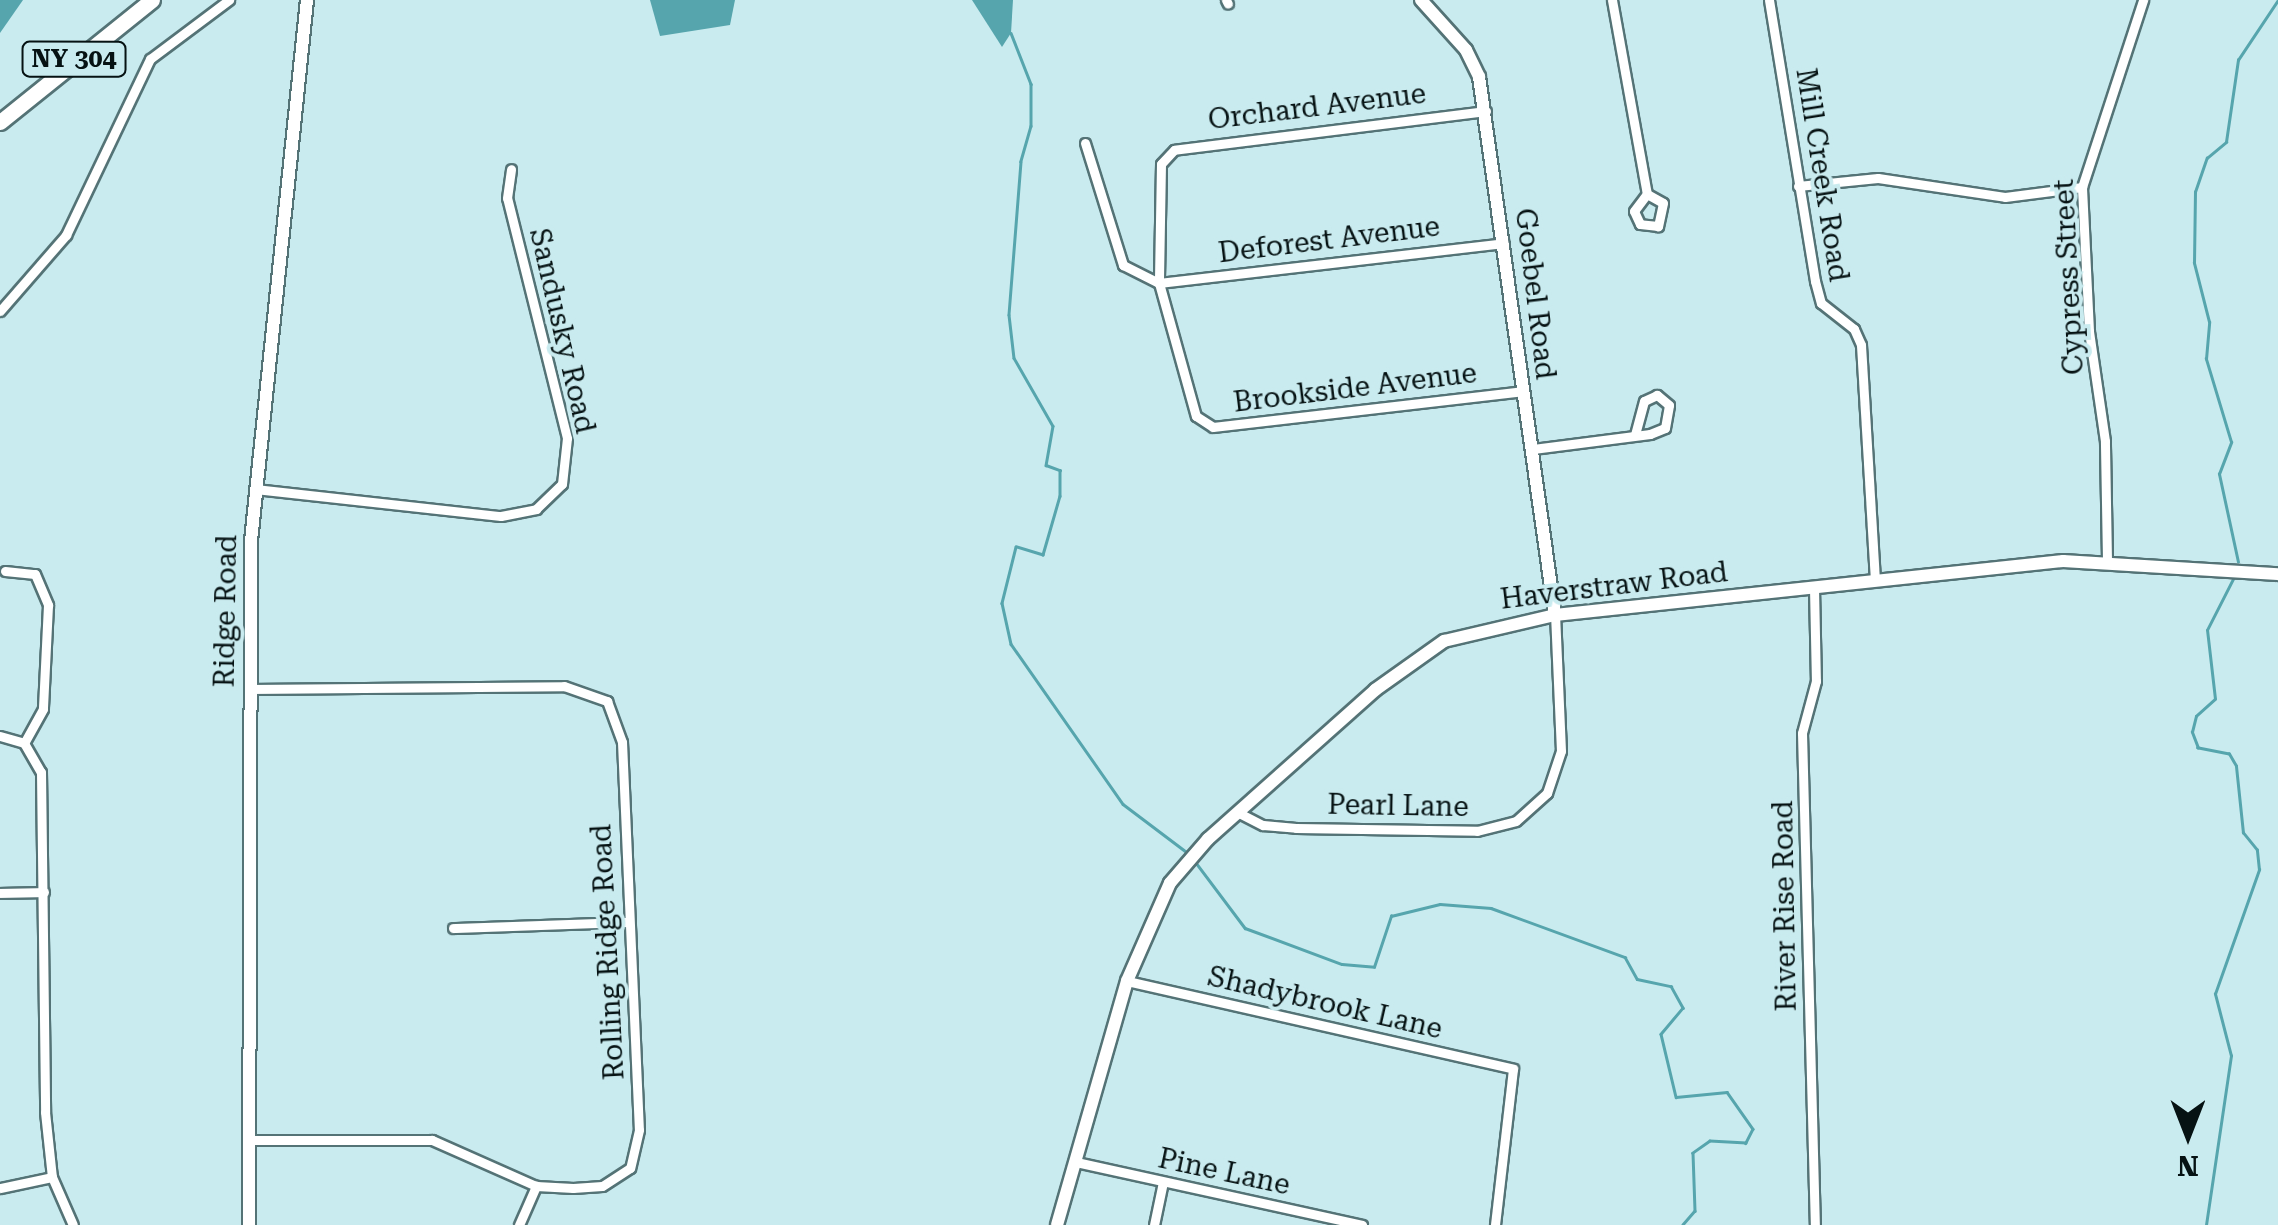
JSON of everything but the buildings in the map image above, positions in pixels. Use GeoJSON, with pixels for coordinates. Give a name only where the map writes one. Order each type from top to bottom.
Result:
{"type":"FeatureCollection","features":[{"type":"Feature","properties":{"kind":"main road","name":"NY 304"},"geometry":{"type":"LineString","coordinates":[[0,122],[152,0]]}},
{"type":"Feature","properties":{"kind":"street"},"geometry":{"type":"LineString","coordinates":[[0,311],[66,234],[150,59],[229,0]]}},
{"type":"Feature","properties":{"kind":"street","name":"Ridge Road"},"geometry":{"type":"LineString","coordinates":[[249,1225],[248,689],[256,490],[307,0]]}},
{"type":"Feature","properties":{"kind":"street","name":"Goebel Road"},"geometry":{"type":"LineString","coordinates":[[1421,0],[1466,50],[1486,110],[1554,614]]}},
{"type":"Feature","properties":{"kind":"street"},"geometry":{"type":"LineString","coordinates":[[1612,0],[1647,194]]}},
{"type":"Feature","properties":{"kind":"street","name":"Mill Creek Road"},"geometry":{"type":"LineString","coordinates":[[1769,0],[1821,303],[1854,329],[1862,344],[1875,580]]}},
{"type":"Feature","properties":{"kind":"street","name":"Cypress Street"},"geometry":{"type":"LineString","coordinates":[[2107,560],[2105,442],[2089,331],[2082,187],[2143,0]]}},
{"type":"Feature","properties":{"kind":"street","name":"Orchard Avenue"},"geometry":{"type":"LineString","coordinates":[[1160,283],[1161,164],[1189,144],[1486,110]]}},
{"type":"Feature","properties":{"kind":"street"},"geometry":{"type":"LineString","coordinates":[[1085,142],[1123,264],[1160,283]]}},
{"type":"Feature","properties":{"kind":"street","name":"Sandusky Road"},"geometry":{"type":"LineString","coordinates":[[256,490],[500,516],[536,509],[562,484],[567,438],[507,198],[510,169]]}},
{"type":"Feature","properties":{"kind":"street"},"geometry":{"type":"LineString","coordinates":[[1798,186],[1878,178],[2005,196],[2082,187]]}},
{"type":"Feature","properties":{"kind":"street","name":"Deforest Avenue"},"geometry":{"type":"LineString","coordinates":[[1160,283],[1504,242]]}},
{"type":"Feature","properties":{"kind":"street","name":"Brookside Avenue"},"geometry":{"type":"LineString","coordinates":[[1160,283],[1196,416],[1228,427],[1522,390]]}},
{"type":"Feature","properties":{"kind":"street"},"geometry":{"type":"LineString","coordinates":[[1533,449],[1635,434],[1666,428],[1669,405],[1657,395],[1644,401],[1635,434]]}},
{"type":"Feature","properties":{"kind":"street","name":"Haverstraw Road"},"geometry":{"type":"LineString","coordinates":[[1057,1225],[1127,981],[1170,883],[1237,812],[1418,656],[1474,629],[1554,614],[1875,580],[2107,560],[2278,574]]}},
{"type":"Feature","properties":{"kind":"street"},"geometry":{"type":"LineString","coordinates":[[4,571],[35,574],[48,605],[43,709],[24,744]]}},
{"type":"Feature","properties":{"kind":"street","name":"River Rise Road"},"geometry":{"type":"LineString","coordinates":[[1814,588],[1816,681],[1802,733],[1814,1225]]}},
{"type":"Feature","properties":{"kind":"street","name":"Pearl Lane"},"geometry":{"type":"LineString","coordinates":[[1237,812],[1263,825],[1296,828],[1477,831],[1516,821],[1548,793],[1561,751],[1554,614]]}},
{"type":"Feature","properties":{"kind":"street","name":"Rolling Ridge Road"},"geometry":{"type":"LineString","coordinates":[[248,689],[564,686],[607,701],[622,742],[639,1130],[630,1168],[602,1186],[536,1186],[432,1140],[250,1140]]}},
{"type":"Feature","properties":{"kind":"street"},"geometry":{"type":"LineString","coordinates":[[0,736],[24,744],[41,772],[45,1112],[52,1177],[73,1225]]}},
{"type":"Feature","properties":{"kind":"street"},"geometry":{"type":"LineString","coordinates":[[0,893],[44,892]]}},
{"type":"Feature","properties":{"kind":"street"},"geometry":{"type":"LineString","coordinates":[[453,928],[628,922]]}},
{"type":"Feature","properties":{"kind":"street","name":"Shadybrook Lane"},"geometry":{"type":"LineString","coordinates":[[1127,981],[1512,1070],[1495,1225]]}},
{"type":"Feature","properties":{"kind":"street","name":"Pine Lane"},"geometry":{"type":"LineString","coordinates":[[1076,1162],[1362,1225]]}},
{"type":"Feature","properties":{"kind":"street"},"geometry":{"type":"LineString","coordinates":[[0,1188],[52,1177]]}},
{"type":"Feature","properties":{"kind":"street"},"geometry":{"type":"LineString","coordinates":[[1154,1225],[1163,1182]]}},
{"type":"Feature","properties":{"kind":"street"},"geometry":{"type":"LineString","coordinates":[[518,1225],[536,1186]]}},
{"type":"Feature","properties":{"kind":"water"},"geometry":{"type":"Polygon","coordinates":[[[0,0],[23,0],[0,33],[0,0]]]}},
{"type":"Feature","properties":{"kind":"water"},"geometry":{"type":"Polygon","coordinates":[[[650,0],[735,0],[730,25],[660,36],[650,0]]]}},
{"type":"Feature","properties":{"kind":"water"},"geometry":{"type":"Polygon","coordinates":[[[972,0],[1013,0],[1011,33],[1002,47],[972,0]]]}},
{"type":"Feature","properties":{"kind":"waterway"},"geometry":{"type":"LineString","coordinates":[[2238,562],[2219,474],[2231,442],[2206,359],[2209,322],[2194,263],[2195,192],[2207,158],[2226,142],[2238,60],[2278,0]]}},
{"type":"Feature","properties":{"kind":"waterway"},"geometry":{"type":"LineString","coordinates":[[1011,33],[1031,84],[1031,126],[1021,162],[1009,315],[1014,358],[1053,426],[1046,465],[1060,470],[1060,496],[1043,555],[1016,547],[1002,603],[1011,644],[1123,804],[1189,854]]}},
{"type":"Feature","properties":{"kind":"waterway"},"geometry":{"type":"LineString","coordinates":[[2206,1225],[2231,1056],[2215,994],[2259,870],[2257,850],[2243,833],[2236,766],[2229,754],[2198,748],[2192,732],[2196,716],[2215,699],[2207,630],[2233,579]]}},
{"type":"Feature","properties":{"kind":"waterway"},"geometry":{"type":"LineString","coordinates":[[1194,860],[1245,928],[1342,964],[1374,967],[1391,916],[1440,904],[1491,908],[1625,957],[1637,979],[1671,986],[1683,1008],[1661,1034],[1676,1097],[1727,1092],[1753,1129],[1746,1143],[1710,1141],[1693,1153],[1695,1211],[1683,1225]]}}]}
